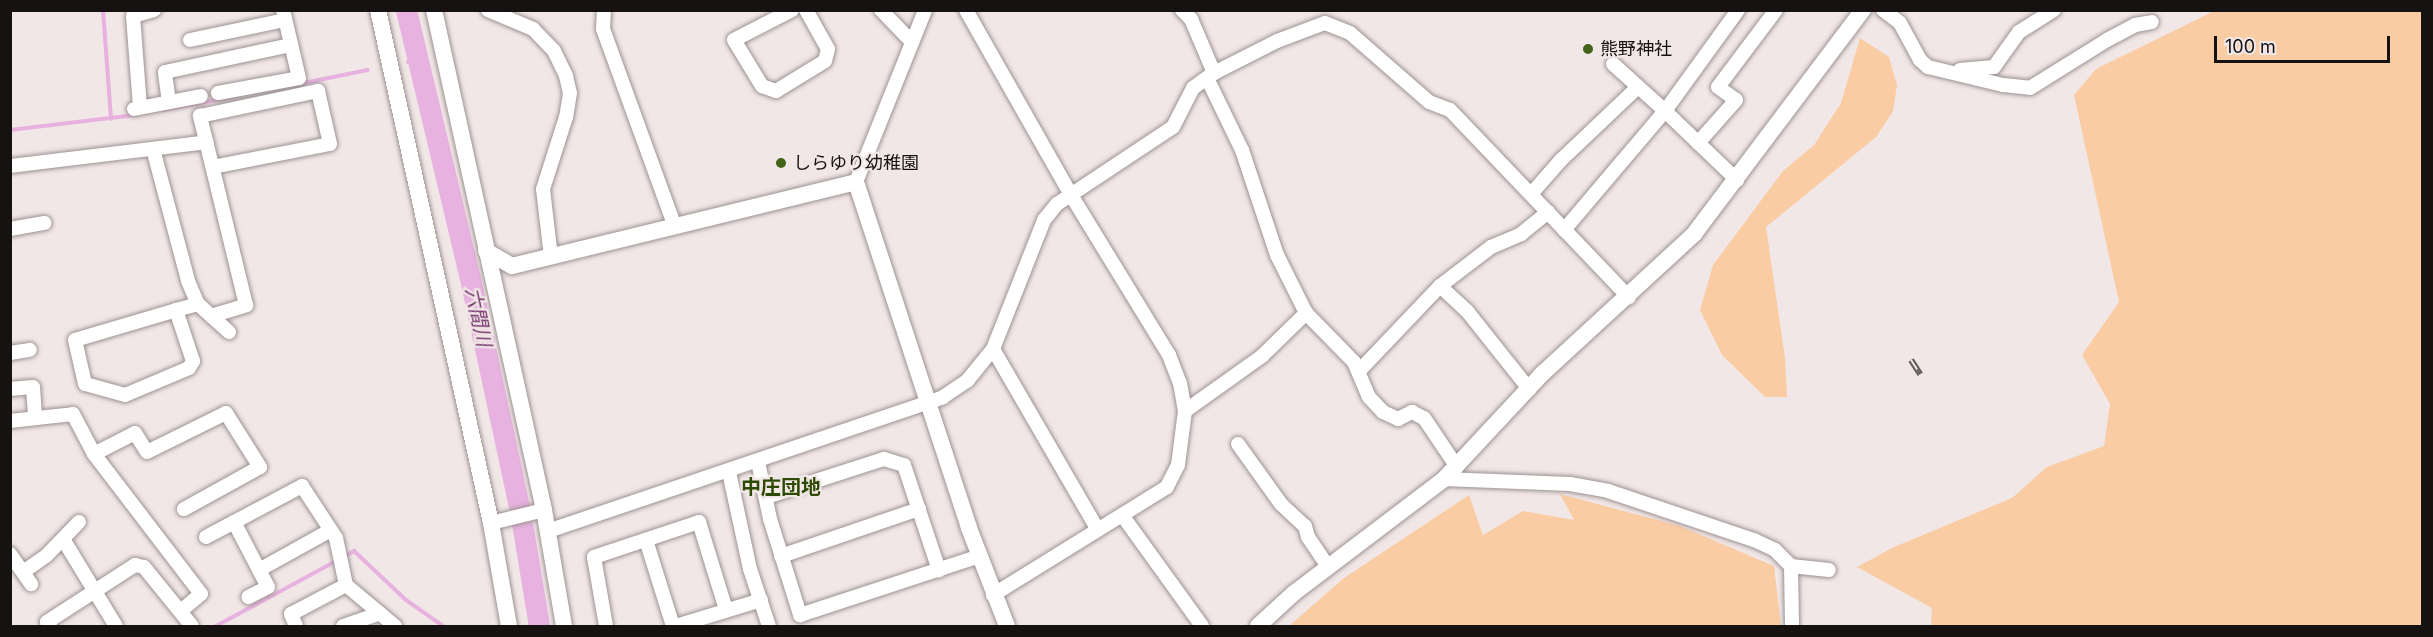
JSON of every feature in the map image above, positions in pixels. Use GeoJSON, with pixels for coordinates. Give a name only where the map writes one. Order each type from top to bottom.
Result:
{"type":"FeatureCollection","features":[{"type":"Feature","properties":{"kind":"street"},"geometry":{"type":"LineString","coordinates":[[154,10],[133,16],[136,109],[201,96]]}},
{"type":"Feature","properties":{"kind":"street"},"geometry":{"type":"LineString","coordinates":[[378,10],[491,523],[509,627]]}},
{"type":"Feature","properties":{"kind":"street"},"geometry":{"type":"LineString","coordinates":[[434,10],[496,299],[538,511],[548,531],[564,627]]}},
{"type":"Feature","properties":{"kind":"street"},"geometry":{"type":"LineString","coordinates":[[488,10],[533,29],[554,51],[566,76],[570,93],[566,117],[543,189],[551,257]]}},
{"type":"Feature","properties":{"kind":"street"},"geometry":{"type":"LineString","coordinates":[[604,10],[603,29],[675,227]]}},
{"type":"Feature","properties":{"kind":"street"},"geometry":{"type":"LineString","coordinates":[[792,10],[734,40],[762,86],[776,91],[825,61],[828,49],[806,10]]}},
{"type":"Feature","properties":{"kind":"street"},"geometry":{"type":"LineString","coordinates":[[881,10],[912,42]]}},
{"type":"Feature","properties":{"kind":"street"},"geometry":{"type":"LineString","coordinates":[[925,10],[856,182],[979,556],[1007,627]]}},
{"type":"Feature","properties":{"kind":"street"},"geometry":{"type":"LineString","coordinates":[[966,10],[1071,195],[1169,355],[1180,383],[1185,411],[1178,465],[1167,487],[993,595]]}},
{"type":"Feature","properties":{"kind":"street"},"geometry":{"type":"LineString","coordinates":[[1182,10],[1191,19],[1211,76],[1242,150],[1277,255],[1306,313],[1360,370],[1369,397],[1383,412],[1398,419],[1412,412],[1424,418],[1457,467]]}},
{"type":"Feature","properties":{"kind":"street"},"geometry":{"type":"LineString","coordinates":[[1564,230],[1665,111],[1738,10]]}},
{"type":"Feature","properties":{"kind":"street"},"geometry":{"type":"LineString","coordinates":[[1698,143],[1736,100],[1718,87],[1776,10]]}},
{"type":"Feature","properties":{"kind":"street"},"geometry":{"type":"LineString","coordinates":[[1258,627],[1294,593],[1444,479],[1587,331],[1629,297],[1694,234],[1737,180],[1863,10]]}},
{"type":"Feature","properties":{"kind":"street"},"geometry":{"type":"LineString","coordinates":[[1883,10],[1900,23],[1920,60],[1928,67],[1952,70],[2003,85],[2030,88],[2107,40],[2135,25],[2152,22]]}},
{"type":"Feature","properties":{"kind":"street"},"geometry":{"type":"LineString","coordinates":[[1952,70],[1994,67],[2019,32],[2054,10]]}},
{"type":"Feature","properties":{"kind":"street"},"geometry":{"type":"LineString","coordinates":[[190,40],[284,15],[298,78],[218,93]]}},
{"type":"Feature","properties":{"kind":"street"},"geometry":{"type":"LineString","coordinates":[[548,531],[729,472],[929,402],[967,381],[993,350],[1044,220],[1071,195],[1173,127],[1193,88],[1277,41],[1327,17],[1350,33],[1429,102],[1450,110],[1532,193],[1564,230],[1629,297]]}},
{"type":"Feature","properties":{"kind":"street"},"geometry":{"type":"LineString","coordinates":[[169,102],[165,72],[291,45]]}},
{"type":"Feature","properties":{"kind":"street"},"geometry":{"type":"LineString","coordinates":[[1612,64],[1737,180]]}},
{"type":"Feature","properties":{"kind":"street"},"geometry":{"type":"LineString","coordinates":[[1532,193],[1560,160],[1638,87]]}},
{"type":"Feature","properties":{"kind":"street"},"geometry":{"type":"LineString","coordinates":[[212,316],[246,306],[200,116],[318,91],[330,144],[213,167]]}},
{"type":"Feature","properties":{"kind":"street"},"geometry":{"type":"LineString","coordinates":[[10,166],[207,142]]}},
{"type":"Feature","properties":{"kind":"street"},"geometry":{"type":"LineString","coordinates":[[153,149],[188,281],[198,304],[229,332]]}},
{"type":"Feature","properties":{"kind":"street"},"geometry":{"type":"LineString","coordinates":[[486,251],[512,266],[856,182]]}},
{"type":"Feature","properties":{"kind":"street"},"geometry":{"type":"LineString","coordinates":[[1360,370],[1440,286],[1491,247],[1521,234],[1548,212]]}},
{"type":"Feature","properties":{"kind":"street"},"geometry":{"type":"LineString","coordinates":[[10,229],[44,223]]}},
{"type":"Feature","properties":{"kind":"street"},"geometry":{"type":"LineString","coordinates":[[496,299],[512,266]]}},
{"type":"Feature","properties":{"kind":"street"},"geometry":{"type":"LineString","coordinates":[[1440,286],[1467,311],[1530,388]]}},
{"type":"Feature","properties":{"kind":"street"},"geometry":{"type":"LineString","coordinates":[[176,310],[193,361],[189,368],[125,395],[85,384],[75,339],[176,310],[198,304]]}},
{"type":"Feature","properties":{"kind":"street"},"geometry":{"type":"LineString","coordinates":[[1185,411],[1262,356],[1306,313]]}},
{"type":"Feature","properties":{"kind":"street"},"geometry":{"type":"LineString","coordinates":[[10,353],[30,350]]}},
{"type":"Feature","properties":{"kind":"street"},"geometry":{"type":"LineString","coordinates":[[993,350],[1098,530]]}},
{"type":"Feature","properties":{"kind":"street"},"geometry":{"type":"LineString","coordinates":[[10,389],[33,387],[35,418]]}},
{"type":"Feature","properties":{"kind":"street"},"geometry":{"type":"LineString","coordinates":[[94,454],[135,433],[147,452],[225,413],[260,467],[184,509]]}},
{"type":"Feature","properties":{"kind":"street"},"geometry":{"type":"LineString","coordinates":[[10,421],[73,414],[94,454],[201,594],[181,611]]}},
{"type":"Feature","properties":{"kind":"street"},"geometry":{"type":"LineString","coordinates":[[1238,444],[1281,504],[1305,526],[1308,537],[1329,568]]}},
{"type":"Feature","properties":{"kind":"street"},"geometry":{"type":"LineString","coordinates":[[766,497],[884,459],[904,465],[939,570]]}},
{"type":"Feature","properties":{"kind":"street"},"geometry":{"type":"LineString","coordinates":[[758,462],[781,556],[800,615],[979,556]]}},
{"type":"Feature","properties":{"kind":"street"},"geometry":{"type":"LineString","coordinates":[[729,472],[769,627]]}},
{"type":"Feature","properties":{"kind":"street"},"geometry":{"type":"LineString","coordinates":[[1444,479],[1570,484],[1608,491],[1754,540],[1775,550],[1791,566],[1829,570]]}},
{"type":"Feature","properties":{"kind":"street"},"geometry":{"type":"LineString","coordinates":[[206,537],[302,486],[331,530],[346,585],[395,627]]}},
{"type":"Feature","properties":{"kind":"street"},"geometry":{"type":"LineString","coordinates":[[781,556],[919,509]]}},
{"type":"Feature","properties":{"kind":"street"},"geometry":{"type":"LineString","coordinates":[[491,523],[538,511]]}},
{"type":"Feature","properties":{"kind":"street"},"geometry":{"type":"LineString","coordinates":[[1122,515],[1202,627]]}},
{"type":"Feature","properties":{"kind":"street"},"geometry":{"type":"LineString","coordinates":[[24,572],[63,539],[79,522]]}},
{"type":"Feature","properties":{"kind":"street"},"geometry":{"type":"LineString","coordinates":[[234,522],[268,587],[248,597]]}},
{"type":"Feature","properties":{"kind":"street"},"geometry":{"type":"LineString","coordinates":[[606,627],[594,557],[699,522],[726,610]]}},
{"type":"Feature","properties":{"kind":"street"},"geometry":{"type":"LineString","coordinates":[[259,570],[331,530]]}},
{"type":"Feature","properties":{"kind":"street"},"geometry":{"type":"LineString","coordinates":[[63,539],[116,627]]}},
{"type":"Feature","properties":{"kind":"street"},"geometry":{"type":"LineString","coordinates":[[646,540],[675,627],[761,600]]}},
{"type":"Feature","properties":{"kind":"street"},"geometry":{"type":"LineString","coordinates":[[10,554],[31,584]]}},
{"type":"Feature","properties":{"kind":"street"},"geometry":{"type":"LineString","coordinates":[[50,627],[47,622],[140,565],[181,611],[192,627]]}},
{"type":"Feature","properties":{"kind":"street"},"geometry":{"type":"LineString","coordinates":[[1791,566],[1792,627]]}},
{"type":"Feature","properties":{"kind":"street"},"geometry":{"type":"LineString","coordinates":[[296,627],[291,614],[346,585]]}},
{"type":"Feature","properties":{"kind":"street"},"geometry":{"type":"LineString","coordinates":[[343,627],[380,613]]}},
{"type":"Feature","properties":{"kind":"shaded area"},"geometry":{"type":"Polygon","coordinates":[[[2214,11],[2422,11],[2422,626],[1931,626],[1932,608],[1857,567],[1894,547],[2012,498],[2047,467],[2104,446],[2110,404],[2082,355],[2119,302],[2074,95],[2096,69],[2214,11]]]}},
{"type":"Feature","properties":{"kind":"shaded area"},"geometry":{"type":"Polygon","coordinates":[[[1860,38],[1889,57],[1897,85],[1893,111],[1876,137],[1766,227],[1785,358],[1787,397],[1765,397],[1722,355],[1700,310],[1713,265],[1783,171],[1814,145],[1841,103],[1860,38]]]}},
{"type":"Feature","properties":{"kind":"shaded area"},"geometry":{"type":"Polygon","coordinates":[[[1560,494],[1680,526],[1774,566],[1781,626],[1289,626],[1344,578],[1469,495],[1483,535],[1523,511],[1574,520],[1560,494]]]}},
{"type":"Feature","properties":{"kind":"waterway"},"geometry":{"type":"LineString","coordinates":[[103,10],[111,119]]}},
{"type":"Feature","properties":{"kind":"waterway","name":"六間川"},"geometry":{"type":"LineString","coordinates":[[406,10],[470,278],[520,511],[539,626]]}},
{"type":"Feature","properties":{"kind":"waterway"},"geometry":{"type":"LineString","coordinates":[[408,62],[418,60]]}},
{"type":"Feature","properties":{"kind":"waterway"},"geometry":{"type":"LineString","coordinates":[[299,84],[368,70]]}},
{"type":"Feature","properties":{"kind":"waterway"},"geometry":{"type":"LineString","coordinates":[[163,110],[238,96]]}},
{"type":"Feature","properties":{"kind":"waterway"},"geometry":{"type":"LineString","coordinates":[[10,130],[135,115]]}},
{"type":"Feature","properties":{"kind":"waterway"},"geometry":{"type":"LineString","coordinates":[[343,557],[354,551],[406,600],[443,626]]}},
{"type":"Feature","properties":{"kind":"waterway"},"geometry":{"type":"LineString","coordinates":[[216,626],[336,561]]}},
{"type":"Feature","properties":{"kind":"railway"},"geometry":{"type":"LineString","coordinates":[[1911,360],[1920,374]]}},
{"type":"Feature","properties":{"kind":"place","name":"熊野神社"},"geometry":{"type":"Point","coordinates":[1588,49]}},
{"type":"Feature","properties":{"kind":"place","name":"しらゆり幼稚園"},"geometry":{"type":"Point","coordinates":[781,163]}},
{"type":"Feature","properties":{"kind":"district","name":"中庄団地"},"geometry":{"type":"Point","coordinates":[781,487]}}]}
